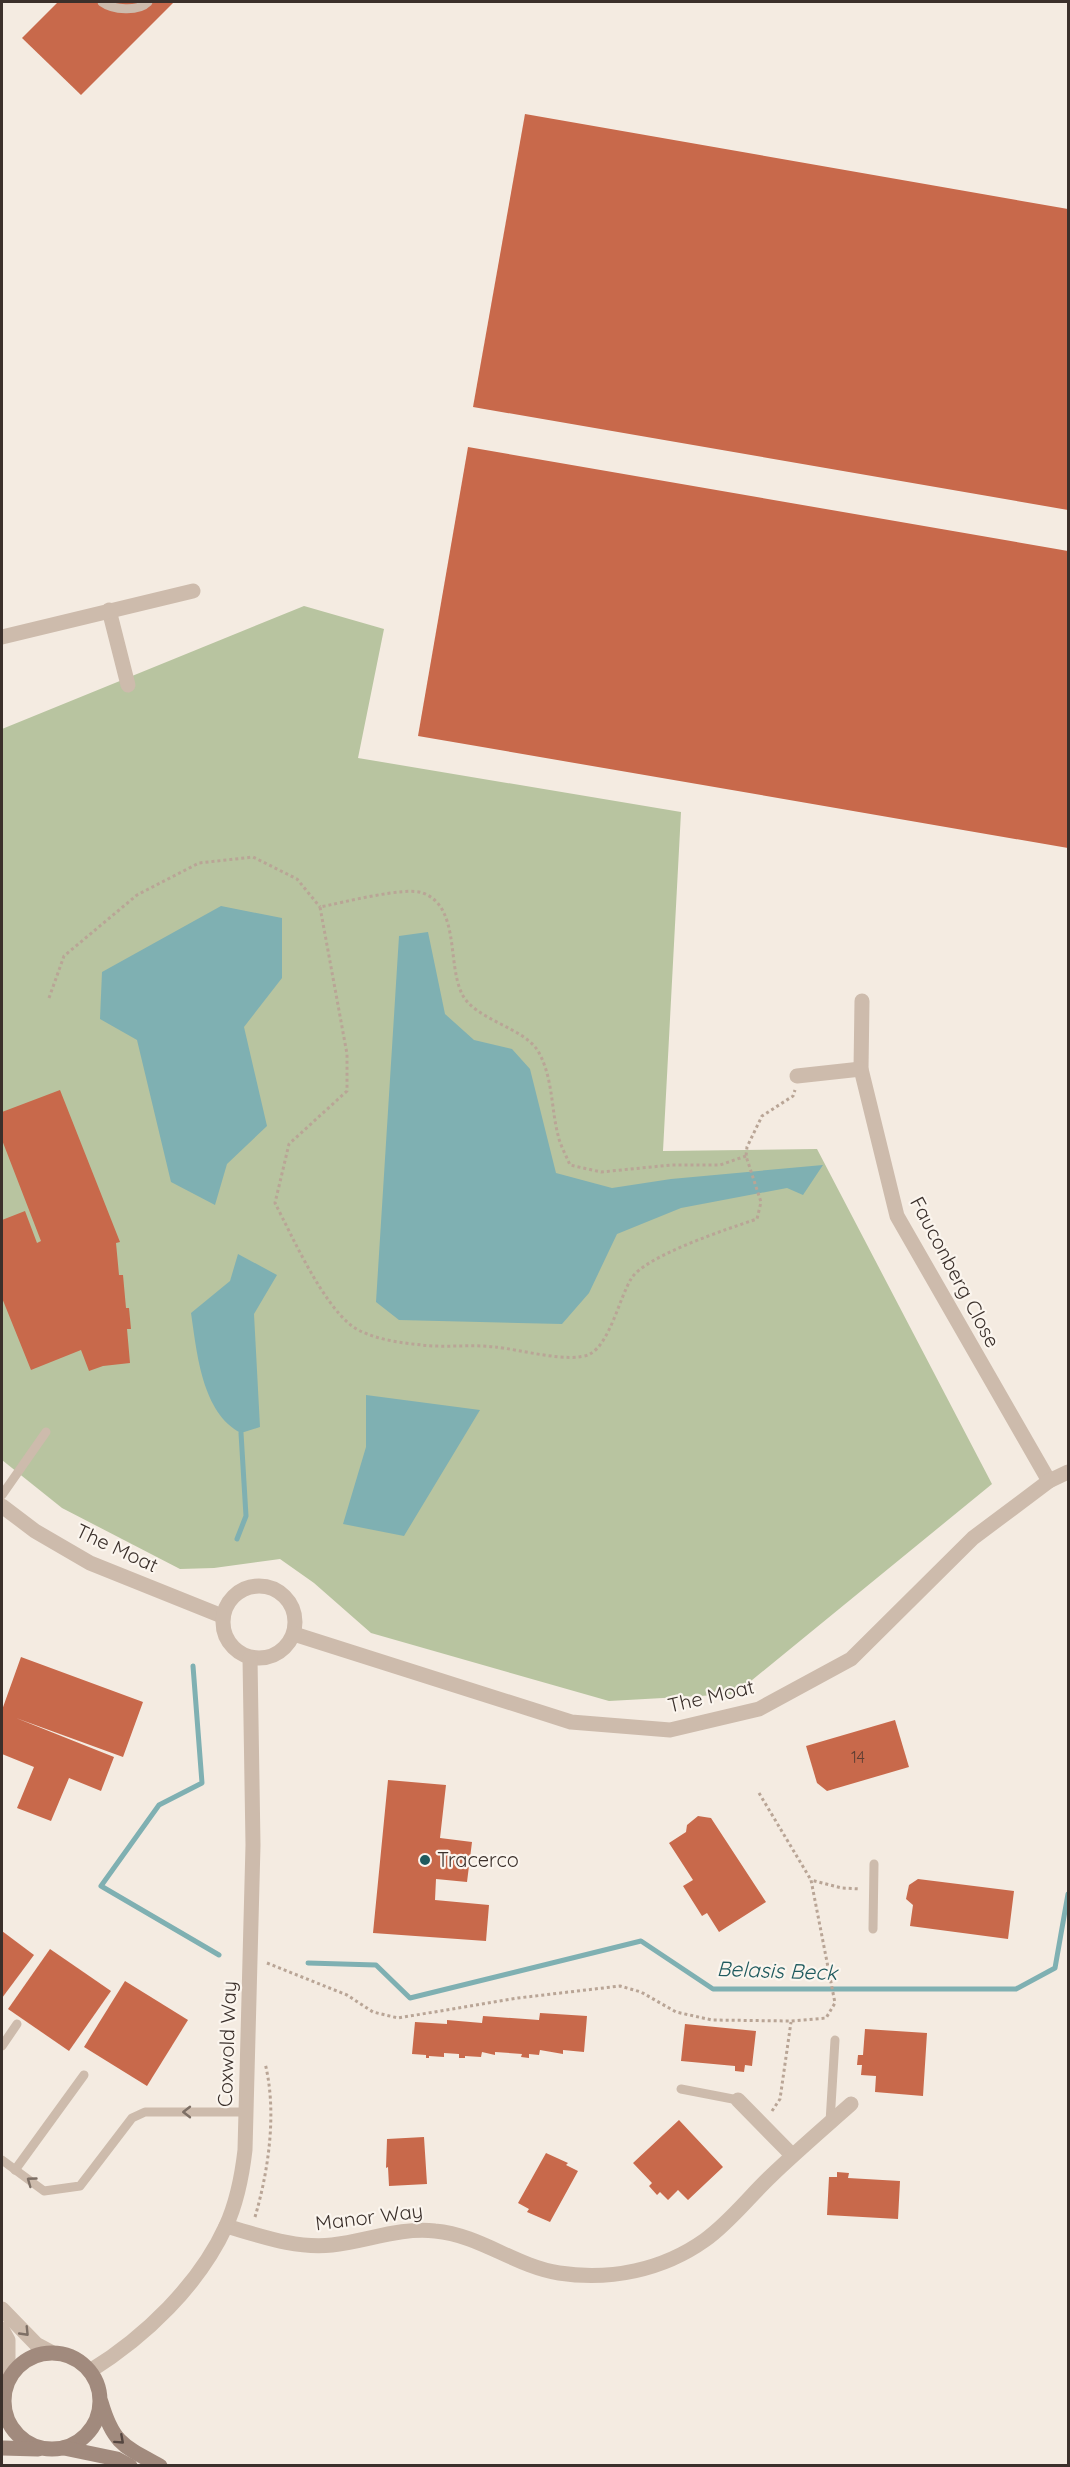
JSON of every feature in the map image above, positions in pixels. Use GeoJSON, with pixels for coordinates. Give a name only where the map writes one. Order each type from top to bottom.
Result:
{"type":"FeatureCollection","features":[{"type":"Feature","properties":{"kind":"main road"},"geometry":{"type":"LineString","coordinates":[[44,2449],[27,2443],[13,2431],[4,2414],[2,2396],[8,2380],[19,2366],[34,2356],[51,2352],[79,2361],[90,2371],[97,2384],[109,2427],[117,2441],[160,2466]]}},
{"type":"Feature","properties":{"kind":"main road"},"geometry":{"type":"LineString","coordinates":[[64,2448],[80,2441],[91,2429],[98,2415],[100,2399]]}},
{"type":"Feature","properties":{"kind":"main road"},"geometry":{"type":"LineString","coordinates":[[2,2448],[64,2448],[117,2459],[130,2466]]}},
{"type":"Feature","properties":{"kind":"street"},"geometry":{"type":"LineString","coordinates":[[2,637],[193,591]]}},
{"type":"Feature","properties":{"kind":"street"},"geometry":{"type":"LineString","coordinates":[[109,610],[129,685]]}},
{"type":"Feature","properties":{"kind":"street","name":"Fauconberg Close"},"geometry":{"type":"LineString","coordinates":[[862,1000],[861,1069],[897,1216],[1049,1481]]}},
{"type":"Feature","properties":{"kind":"street"},"geometry":{"type":"LineString","coordinates":[[797,1076],[861,1069]]}},
{"type":"Feature","properties":{"kind":"street","name":"The Moat"},"geometry":{"type":"LineString","coordinates":[[294,1634],[572,1722],[670,1730],[759,1709],[851,1659],[973,1538],[1049,1481],[1068,1472]]}},
{"type":"Feature","properties":{"kind":"street","name":"The Moat"},"geometry":{"type":"LineString","coordinates":[[2,1506],[35,1531],[90,1563],[222,1616]]}},
{"type":"Feature","properties":{"kind":"street"},"geometry":{"type":"LineString","coordinates":[[268,1586],[285,1596],[295,1614],[294,1634],[284,1649],[276,1654],[268,1658],[250,1658],[234,1650],[224,1634],[222,1616],[231,1598],[248,1587],[268,1586]]}},
{"type":"Feature","properties":{"kind":"street","name":"Coxwold Way"},"geometry":{"type":"LineString","coordinates":[[90,2371],[109,2359],[148,2327],[193,2280],[226,2226],[241,2183],[245,2150],[253,1845],[250,1658]]}},
{"type":"Feature","properties":{"kind":"street"},"geometry":{"type":"LineString","coordinates":[[738,2100],[792,2155]]}},
{"type":"Feature","properties":{"kind":"street","name":"Manor Way"},"geometry":{"type":"LineString","coordinates":[[226,2226],[299,2245],[332,2245],[425,2230],[455,2232],[482,2241],[532,2266],[567,2274],[604,2275],[658,2265],[699,2243],[792,2155],[851,2104]]}},
{"type":"Feature","properties":{"kind":"street"},"geometry":{"type":"LineString","coordinates":[[2,2309],[36,2344],[51,2352]]}},
{"type":"Feature","properties":{"kind":"street"},"geometry":{"type":"LineString","coordinates":[[2,2329],[8,2340],[8,2380]]}},
{"type":"Feature","properties":{"kind":"lane"},"geometry":{"type":"LineString","coordinates":[[102,2],[122,9],[145,5],[148,2]]}},
{"type":"Feature","properties":{"kind":"lane"},"geometry":{"type":"LineString","coordinates":[[2,1495],[46,1432]]}},
{"type":"Feature","properties":{"kind":"lane"},"geometry":{"type":"LineString","coordinates":[[873,1929],[874,1864]]}},
{"type":"Feature","properties":{"kind":"lane"},"geometry":{"type":"LineString","coordinates":[[2,2046],[17,2024]]}},
{"type":"Feature","properties":{"kind":"lane"},"geometry":{"type":"LineString","coordinates":[[830,2122],[835,2040]]}},
{"type":"Feature","properties":{"kind":"lane"},"geometry":{"type":"LineString","coordinates":[[15,2170],[84,2074]]}},
{"type":"Feature","properties":{"kind":"lane"},"geometry":{"type":"LineString","coordinates":[[681,2089],[738,2100]]}},
{"type":"Feature","properties":{"kind":"lane"},"geometry":{"type":"LineString","coordinates":[[2,2160],[44,2191],[80,2186],[132,2118],[145,2112],[246,2112]]}},
{"type":"Feature","properties":{"kind":"path"},"geometry":{"type":"LineString","coordinates":[[49,998],[64,956],[137,895],[199,863],[253,857],[297,879],[320,907],[347,1054],[346,1091],[289,1144],[275,1203],[331,1304],[353,1327],[388,1340],[424,1346],[493,1346],[568,1357],[588,1355],[600,1347],[631,1277],[652,1262],[712,1234],[757,1219],[761,1202],[746,1156],[762,1116],[794,1096],[797,1076]]}},
{"type":"Feature","properties":{"kind":"path"},"geometry":{"type":"LineString","coordinates":[[320,907],[399,891],[421,891],[437,900],[446,914],[453,966],[463,996],[490,1019],[508,1027],[537,1050],[549,1083],[558,1136],[570,1165],[601,1172],[671,1165],[720,1165],[746,1156]]}},
{"type":"Feature","properties":{"kind":"path"},"geometry":{"type":"LineString","coordinates":[[250,1963],[272,1964],[347,1995],[373,2012],[398,2018],[518,1998],[620,1986],[641,1992],[676,2012],[703,2018],[791,2021],[826,2018],[835,2003],[811,1880],[759,1793]]}},
{"type":"Feature","properties":{"kind":"path"},"geometry":{"type":"LineString","coordinates":[[811,1880],[842,1888],[874,1889]]}},
{"type":"Feature","properties":{"kind":"path"},"geometry":{"type":"LineString","coordinates":[[763,2125],[780,2099],[791,2021]]}},
{"type":"Feature","properties":{"kind":"green space"},"geometry":{"type":"Polygon","coordinates":[[[304,606],[384,629],[358,758],[681,812],[663,1151],[817,1149],[992,1484],[735,1694],[609,1701],[371,1633],[314,1583],[280,1559],[214,1568],[180,1569],[62,1508],[2,1460],[2,729],[304,606]]]}},
{"type":"Feature","properties":{"kind":"water"},"geometry":{"type":"Polygon","coordinates":[[[221,906],[282,918],[282,978],[244,1027],[267,1126],[227,1164],[215,1205],[171,1182],[137,1040],[100,1019],[102,972],[221,906]]]}},
{"type":"Feature","properties":{"kind":"water"},"geometry":{"type":"Polygon","coordinates":[[[428,932],[445,1014],[474,1040],[512,1049],[530,1069],[556,1173],[612,1188],[671,1179],[823,1165],[803,1195],[787,1188],[681,1208],[617,1234],[589,1293],[562,1324],[399,1320],[376,1302],[399,936],[428,932]]]}},
{"type":"Feature","properties":{"kind":"water"},"geometry":{"type":"Polygon","coordinates":[[[238,1254],[277,1275],[254,1314],[260,1427],[241,1433],[228,1424],[210,1397],[199,1363],[191,1313],[230,1281],[238,1254]]]}},
{"type":"Feature","properties":{"kind":"water"},"geometry":{"type":"Polygon","coordinates":[[[366,1395],[480,1410],[404,1536],[343,1524],[366,1447],[366,1395]]]}},
{"type":"Feature","properties":{"kind":"building"},"geometry":{"type":"Polygon","coordinates":[[[58,2],[174,2],[81,95],[22,38],[58,2]]]}},
{"type":"Feature","properties":{"kind":"building"},"geometry":{"type":"Polygon","coordinates":[[[525,114],[1068,209],[1068,510],[473,407],[525,114]]]}},
{"type":"Feature","properties":{"kind":"building"},"geometry":{"type":"Polygon","coordinates":[[[468,447],[1068,551],[1068,848],[418,736],[468,447]]]}},
{"type":"Feature","properties":{"kind":"building"},"geometry":{"type":"Polygon","coordinates":[[[60,1090],[120,1242],[116,1243],[119,1275],[123,1275],[126,1308],[129,1308],[131,1329],[127,1329],[130,1363],[103,1366],[89,1371],[81,1350],[31,1370],[2,1298],[2,1220],[25,1211],[37,1243],[41,1241],[2,1140],[2,1112],[60,1090]]]}},
{"type":"Feature","properties":{"kind":"building"},"geometry":{"type":"Polygon","coordinates":[[[21,1657],[143,1702],[123,1757],[16,1718],[114,1757],[101,1791],[69,1778],[51,1821],[17,1808],[34,1767],[2,1754],[2,1710],[21,1657]]]}},
{"type":"Feature","properties":{"kind":"building"},"geometry":{"type":"Polygon","coordinates":[[[895,1720],[909,1767],[827,1791],[817,1783],[806,1746],[895,1720]]]}},
{"type":"Feature","properties":{"kind":"building","name":"Tracerco"},"geometry":{"type":"Polygon","coordinates":[[[388,1780],[446,1785],[440,1838],[472,1842],[467,1882],[436,1879],[435,1900],[489,1905],[486,1941],[373,1933],[388,1780]]]}},
{"type":"Feature","properties":{"kind":"building"},"geometry":{"type":"Polygon","coordinates":[[[698,1816],[711,1818],[766,1902],[719,1932],[707,1913],[702,1916],[683,1886],[693,1880],[669,1843],[686,1832],[687,1825],[698,1816]]]}},
{"type":"Feature","properties":{"kind":"building"},"geometry":{"type":"Polygon","coordinates":[[[918,1879],[1014,1891],[1008,1939],[910,1926],[913,1905],[906,1899],[909,1885],[918,1879]]]}},
{"type":"Feature","properties":{"kind":"building"},"geometry":{"type":"Polygon","coordinates":[[[2,1931],[34,1955],[2,1998],[2,1931]]]}},
{"type":"Feature","properties":{"kind":"building"},"geometry":{"type":"Polygon","coordinates":[[[50,1949],[111,1991],[69,2051],[8,2009],[50,1949]]]}},
{"type":"Feature","properties":{"kind":"building"},"geometry":{"type":"Polygon","coordinates":[[[125,1981],[188,2020],[147,2086],[84,2047],[125,1981]]]}},
{"type":"Feature","properties":{"kind":"building"},"geometry":{"type":"Polygon","coordinates":[[[540,2013],[587,2016],[584,2052],[563,2050],[563,2054],[540,2050],[539,2055],[529,2054],[529,2058],[521,2057],[522,2054],[495,2052],[495,2055],[482,2052],[481,2057],[465,2056],[465,2058],[459,2058],[459,2054],[444,2053],[444,2057],[429,2056],[426,2058],[426,2055],[412,2054],[415,2022],[447,2024],[447,2020],[482,2023],[483,2016],[539,2020],[540,2013]]]}},
{"type":"Feature","properties":{"kind":"building"},"geometry":{"type":"Polygon","coordinates":[[[685,2024],[756,2031],[752,2066],[745,2065],[744,2072],[735,2071],[735,2066],[681,2061],[685,2024]]]}},
{"type":"Feature","properties":{"kind":"building"},"geometry":{"type":"Polygon","coordinates":[[[865,2029],[927,2033],[923,2096],[875,2092],[876,2076],[861,2075],[862,2065],[857,2065],[858,2055],[863,2055],[865,2029]]]}},
{"type":"Feature","properties":{"kind":"building"},"geometry":{"type":"Polygon","coordinates":[[[679,2120],[723,2167],[688,2200],[678,2190],[668,2200],[660,2192],[657,2195],[649,2186],[652,2183],[633,2163],[679,2120]]]}},
{"type":"Feature","properties":{"kind":"building"},"geometry":{"type":"Polygon","coordinates":[[[424,2137],[427,2184],[389,2186],[388,2167],[386,2168],[387,2139],[424,2137]]]}},
{"type":"Feature","properties":{"kind":"building"},"geometry":{"type":"Polygon","coordinates":[[[546,2153],[568,2163],[566,2165],[578,2171],[550,2222],[527,2212],[529,2209],[518,2203],[546,2153]]]}},
{"type":"Feature","properties":{"kind":"building"},"geometry":{"type":"Polygon","coordinates":[[[837,2172],[849,2173],[848,2178],[900,2181],[898,2219],[827,2215],[829,2177],[837,2177],[837,2172]]]}},
{"type":"Feature","properties":{"kind":"waterway","name":"Belasis Beck"},"geometry":{"type":"LineString","coordinates":[[237,1539],[246,1516],[241,1433]]}},
{"type":"Feature","properties":{"kind":"waterway","name":"Belasis Beck"},"geometry":{"type":"LineString","coordinates":[[193,1666],[202,1783],[159,1805],[101,1886],[219,1955]]}},
{"type":"Feature","properties":{"kind":"waterway","name":"Belasis Beck"},"geometry":{"type":"LineString","coordinates":[[308,1963],[376,1965],[410,1998],[641,1941],[713,1989],[1016,1989],[1055,1968],[1068,1894]]}},
{"type":"Feature","properties":{"kind":"place","name":"Tracerco"},"geometry":{"type":"Point","coordinates":[425,1860]}}]}
